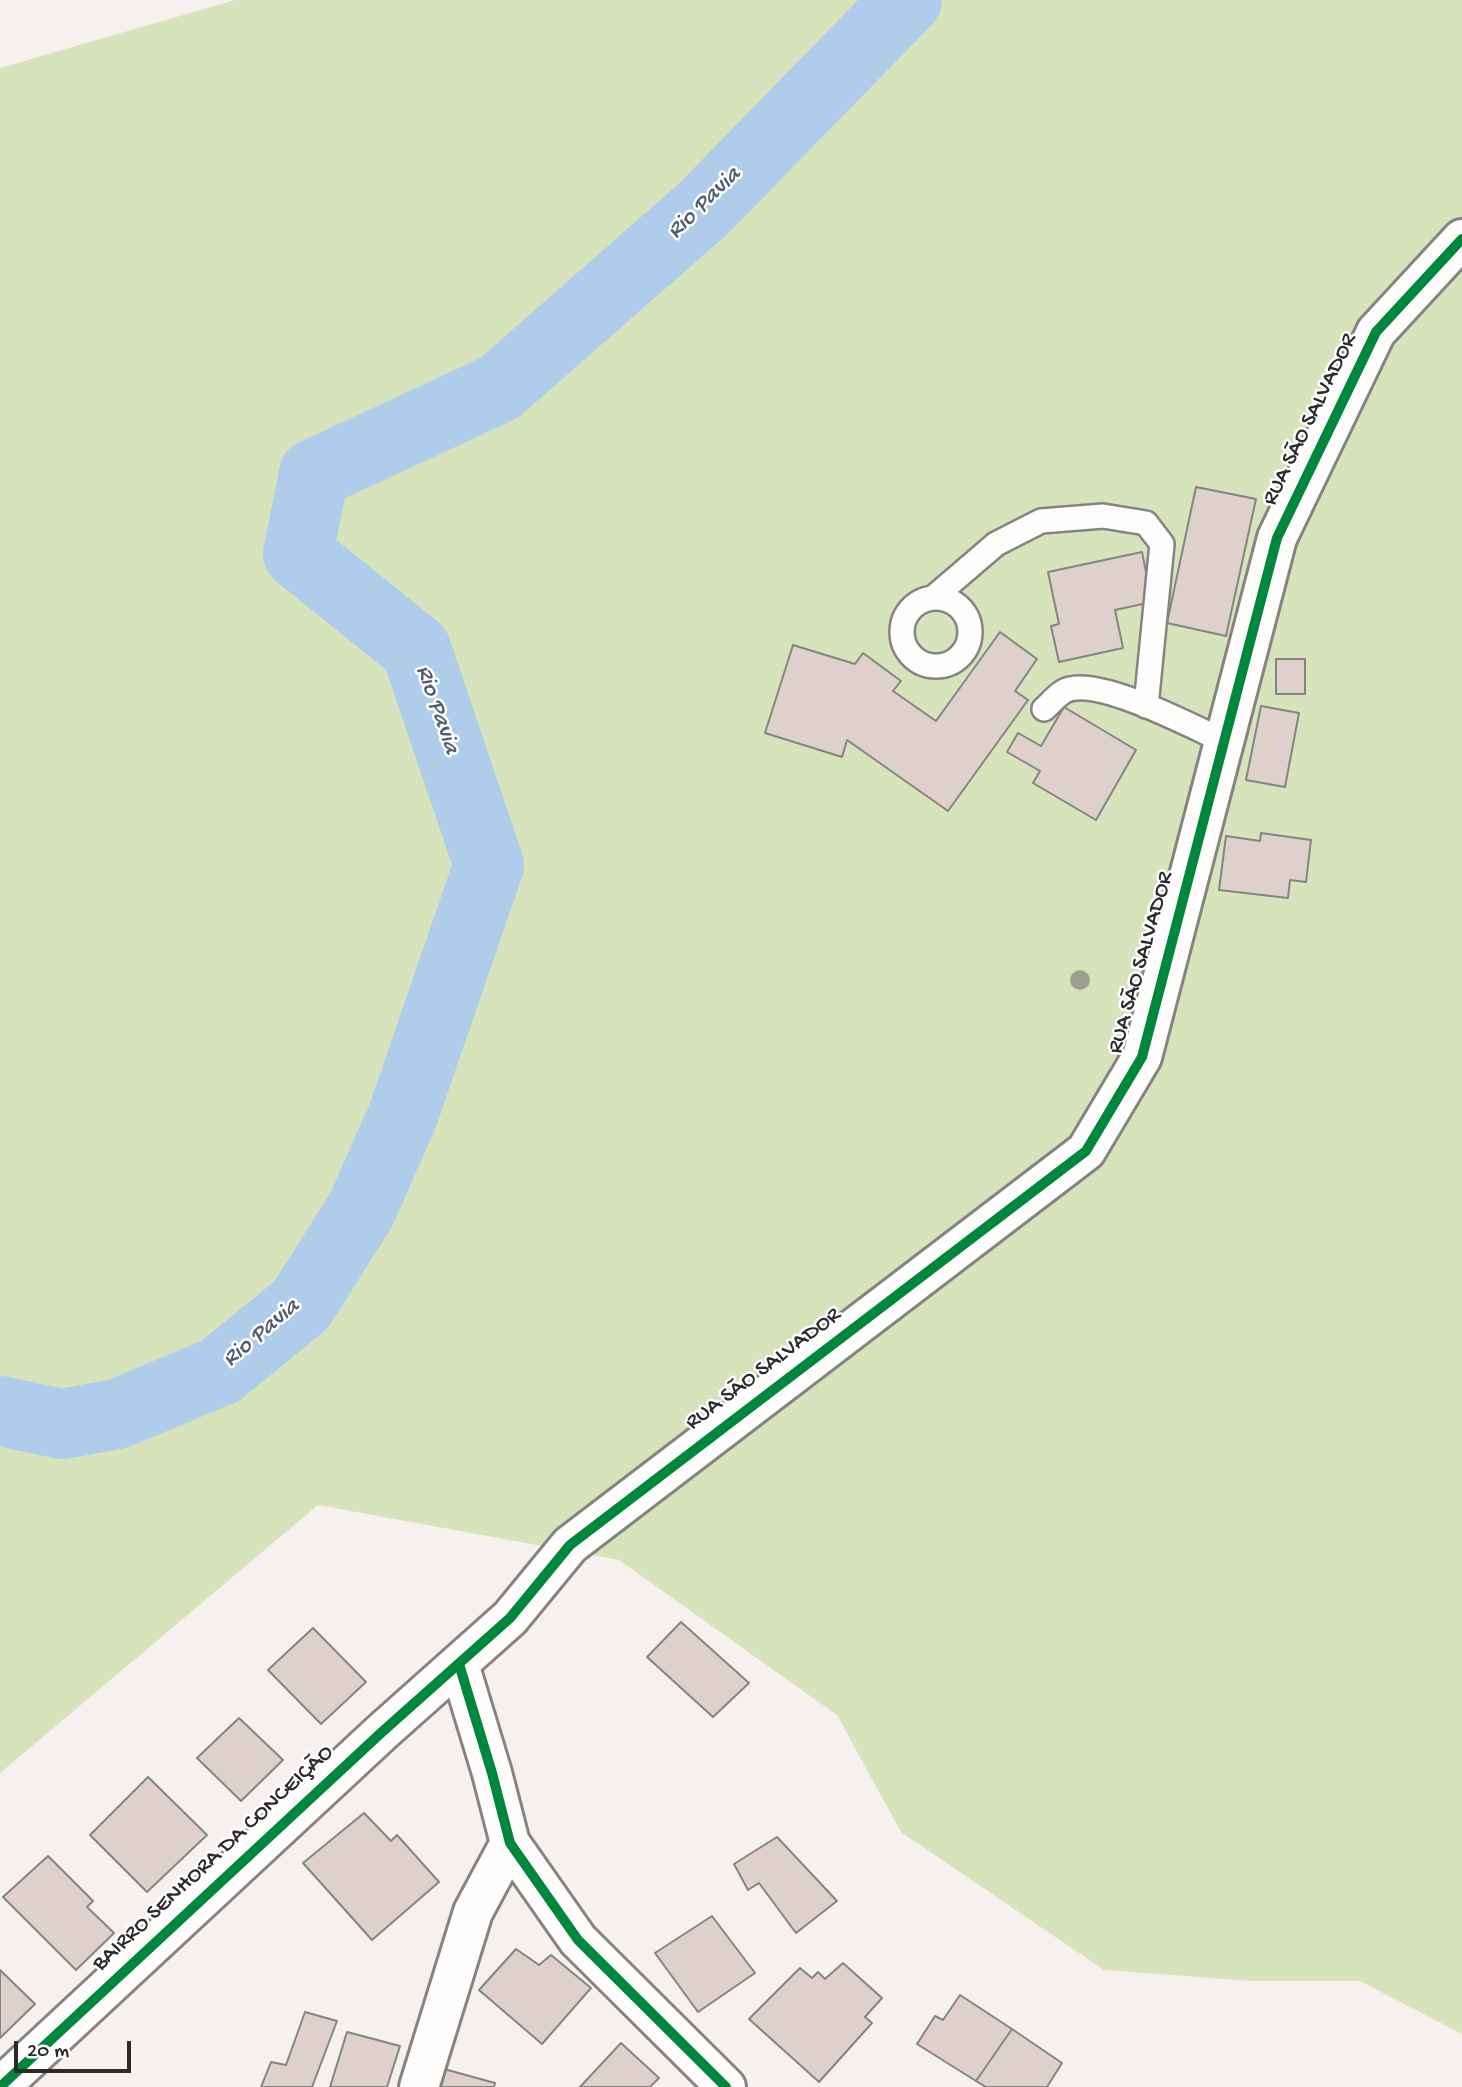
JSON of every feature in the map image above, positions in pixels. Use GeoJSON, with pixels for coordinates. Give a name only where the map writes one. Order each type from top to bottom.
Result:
{"type":"FeatureCollection","features":[{"type":"Feature","properties":{"kind":"street","name":"RUA SÃO SALVADOR"},"geometry":{"type":"LineString","coordinates":[[459,1664],[510,1618],[570,1545],[1086,1151],[1142,1057],[1277,538],[1376,332],[1462,239]]}},
{"type":"Feature","properties":{"kind":"street"},"geometry":{"type":"LineString","coordinates":[[459,1664],[510,1843],[578,1940],[726,2087]]}},
{"type":"Feature","properties":{"kind":"street","name":"BAIRRO SENHORA DA CONCEIÇÃO"},"geometry":{"type":"LineString","coordinates":[[0,2087],[382,1732],[459,1664]]}},
{"type":"Feature","properties":{"kind":"street"},"geometry":{"type":"LineString","coordinates":[[419,2087],[473,1912],[510,1843]]}},
{"type":"Feature","properties":{"kind":"lane"},"geometry":{"type":"LineString","coordinates":[[933,598],[996,544],[1041,522],[1103,516],[1146,523],[1162,544],[1146,706]]}},
{"type":"Feature","properties":{"kind":"lane"},"geometry":{"type":"LineString","coordinates":[[1044,709],[1058,696],[1071,689],[1109,691],[1224,741]]}},
{"type":"Feature","properties":{"kind":"green space"},"geometry":{"type":"Polygon","coordinates":[[[235,0],[1462,0],[1462,2034],[1360,1981],[1253,1981],[1104,1970],[901,1832],[837,1715],[619,1560],[318,1505],[0,1773],[0,68],[235,0]]]}},
{"type":"Feature","properties":{"kind":"building"},"geometry":{"type":"Polygon","coordinates":[[[1196,487],[1256,499],[1226,636],[1167,623],[1196,487]]]}},
{"type":"Feature","properties":{"kind":"building"},"geometry":{"type":"Polygon","coordinates":[[[1142,552],[1152,602],[1115,610],[1123,648],[1059,662],[1051,626],[1059,624],[1048,572],[1142,552]]]}},
{"type":"Feature","properties":{"kind":"building"},"geometry":{"type":"Polygon","coordinates":[[[1000,632],[1037,659],[1015,691],[1028,700],[948,811],[847,740],[842,757],[765,733],[793,645],[855,664],[863,653],[901,681],[893,691],[936,721],[1000,632]]]}},
{"type":"Feature","properties":{"kind":"building"},"geometry":{"type":"Polygon","coordinates":[[[1276,659],[1305,659],[1305,694],[1276,694],[1276,659]]]}},
{"type":"Feature","properties":{"kind":"building"},"geometry":{"type":"Polygon","coordinates":[[[1261,706],[1299,713],[1285,787],[1246,780],[1261,706]]]}},
{"type":"Feature","properties":{"kind":"building"},"geometry":{"type":"Polygon","coordinates":[[[1064,707],[1136,750],[1096,820],[1033,783],[1040,771],[1007,752],[1018,733],[1041,746],[1064,707]]]}},
{"type":"Feature","properties":{"kind":"building"},"geometry":{"type":"Polygon","coordinates":[[[1261,833],[1311,840],[1306,882],[1290,880],[1288,898],[1219,890],[1226,836],[1260,841],[1261,833]]]}},
{"type":"Feature","properties":{"kind":"building"},"geometry":{"type":"Polygon","coordinates":[[[681,1622],[749,1683],[713,1717],[647,1657],[681,1622]]]}},
{"type":"Feature","properties":{"kind":"building"},"geometry":{"type":"Polygon","coordinates":[[[313,1628],[366,1682],[321,1724],[268,1670],[313,1628]]]}},
{"type":"Feature","properties":{"kind":"building"},"geometry":{"type":"Polygon","coordinates":[[[239,1718],[283,1760],[241,1801],[197,1758],[239,1718]]]}},
{"type":"Feature","properties":{"kind":"building"},"geometry":{"type":"Polygon","coordinates":[[[148,1777],[207,1835],[147,1892],[90,1835],[148,1777]]]}},
{"type":"Feature","properties":{"kind":"building"},"geometry":{"type":"Polygon","coordinates":[[[364,1813],[391,1841],[397,1835],[439,1882],[372,1940],[303,1863],[364,1813]]]}},
{"type":"Feature","properties":{"kind":"building"},"geometry":{"type":"Polygon","coordinates":[[[777,1837],[837,1901],[796,1933],[759,1883],[748,1890],[734,1864],[777,1837]]]}},
{"type":"Feature","properties":{"kind":"building"},"geometry":{"type":"Polygon","coordinates":[[[48,1856],[93,1901],[87,1907],[114,1933],[76,1970],[3,1897],[48,1856]]]}},
{"type":"Feature","properties":{"kind":"building"},"geometry":{"type":"Polygon","coordinates":[[[712,1916],[755,1973],[698,2012],[655,1953],[712,1916]]]}},
{"type":"Feature","properties":{"kind":"building"},"geometry":{"type":"Polygon","coordinates":[[[516,1949],[539,1965],[551,1955],[591,1988],[542,2044],[479,1990],[516,1949]]]}},
{"type":"Feature","properties":{"kind":"building"},"geometry":{"type":"Polygon","coordinates":[[[843,1963],[882,1998],[865,2017],[872,2023],[819,2082],[749,2019],[800,1968],[812,1978],[818,1972],[825,1979],[843,1963]]]}},
{"type":"Feature","properties":{"kind":"building"},"geometry":{"type":"Polygon","coordinates":[[[0,1970],[35,2004],[0,2038],[0,1970]]]}},
{"type":"Feature","properties":{"kind":"building"},"geometry":{"type":"Polygon","coordinates":[[[960,1995],[1012,2029],[976,2081],[917,2044],[935,2016],[943,2020],[960,1995]]]}},
{"type":"Feature","properties":{"kind":"building"},"geometry":{"type":"Polygon","coordinates":[[[305,2012],[337,2021],[312,2087],[261,2087],[271,2062],[286,2065],[305,2012]]]}},
{"type":"Feature","properties":{"kind":"building"},"geometry":{"type":"Polygon","coordinates":[[[1012,2029],[1062,2063],[1047,2087],[986,2087],[976,2081],[1012,2029]]]}},
{"type":"Feature","properties":{"kind":"building"},"geometry":{"type":"Polygon","coordinates":[[[347,2032],[400,2046],[387,2087],[330,2087],[347,2032]]]}},
{"type":"Feature","properties":{"kind":"building"},"geometry":{"type":"Polygon","coordinates":[[[621,2043],[659,2078],[650,2087],[580,2087],[621,2043]]]}},
{"type":"Feature","properties":{"kind":"building"},"geometry":{"type":"Polygon","coordinates":[[[444,2069],[495,2083],[494,2087],[439,2087],[444,2069]]]}},
{"type":"Feature","properties":{"kind":"waterway","name":"Rio Pavia"},"geometry":{"type":"LineString","coordinates":[[0,1411],[62,1424],[117,1414],[220,1371],[301,1305],[361,1210],[403,1115],[489,865],[416,649],[298,554],[314,474],[499,388],[703,209],[907,0]]}},
{"type":"Feature","properties":{"kind":"cycle path"},"geometry":{"type":"LineString","coordinates":[[0,2087],[382,1732],[510,1618],[570,1545],[1086,1151],[1142,1057],[1277,538],[1376,332],[1462,239]]}},
{"type":"Feature","properties":{"kind":"cycle path"},"geometry":{"type":"LineString","coordinates":[[459,1664],[510,1843],[578,1940],[726,2087]]}}]}
